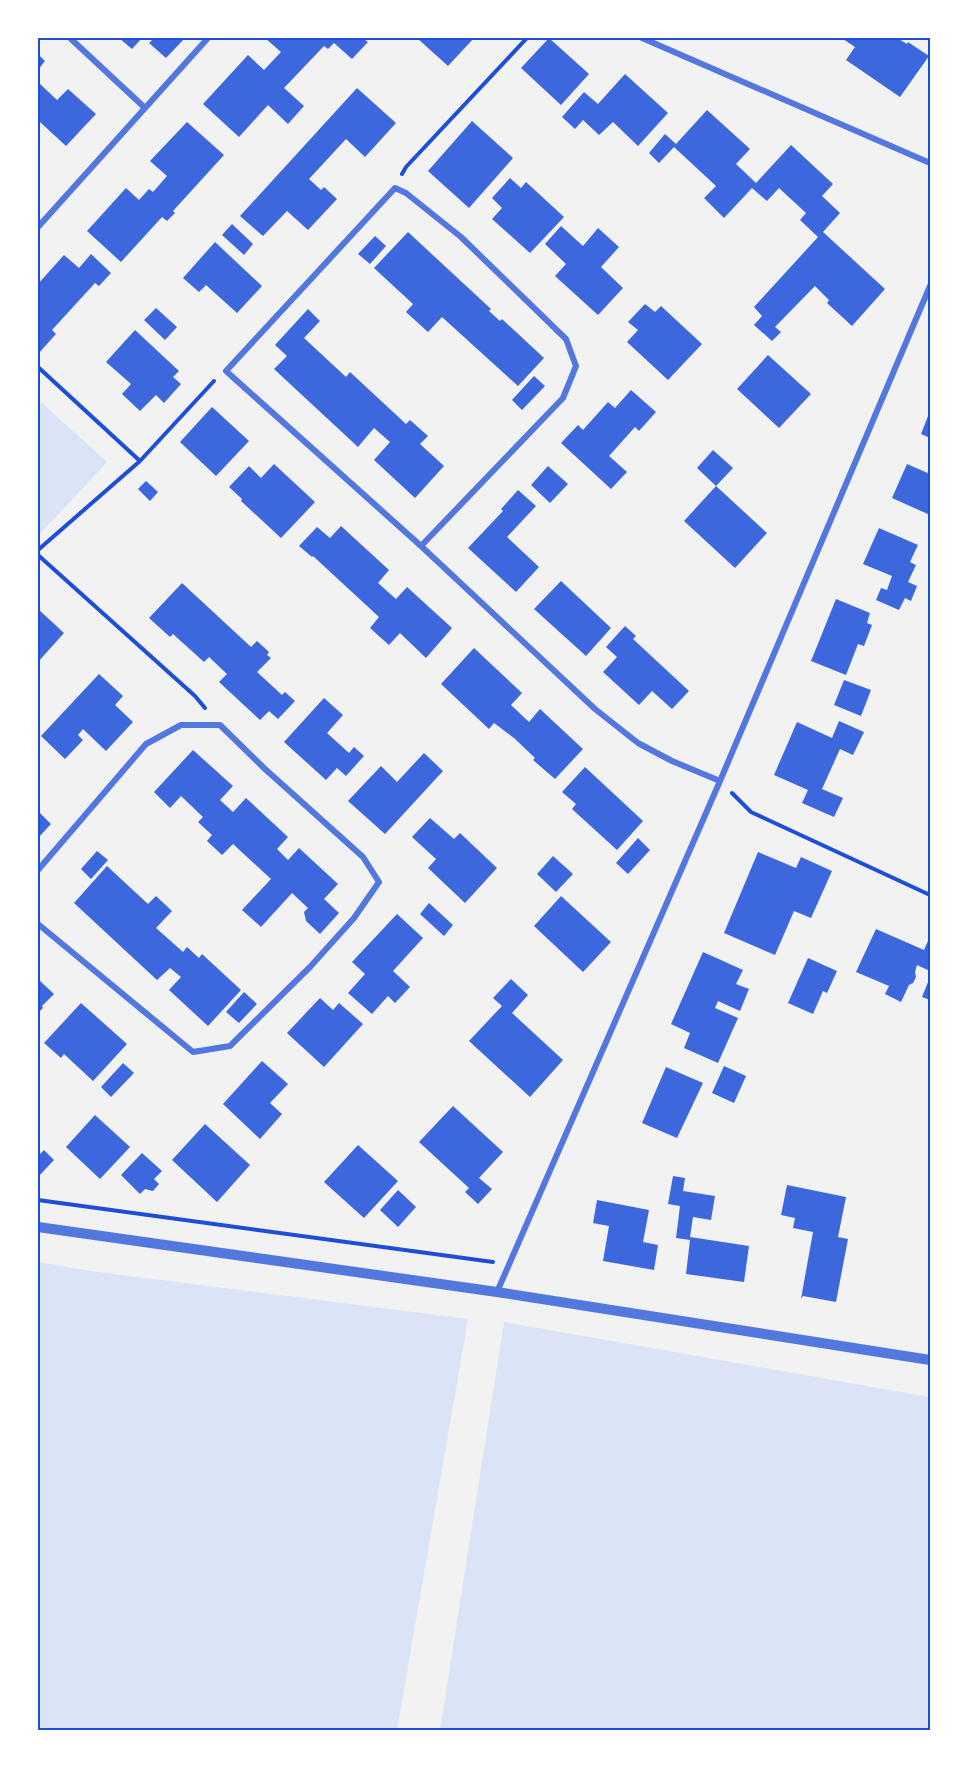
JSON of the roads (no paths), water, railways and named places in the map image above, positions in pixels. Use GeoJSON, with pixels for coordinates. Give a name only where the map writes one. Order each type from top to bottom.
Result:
{"type":"FeatureCollection","features":[{"type":"Feature","properties":{"kind":"street"},"geometry":{"type":"LineString","coordinates":[[70,38],[144,107]]}},
{"type":"Feature","properties":{"kind":"street"},"geometry":{"type":"LineString","coordinates":[[38,227],[208,38]]}},
{"type":"Feature","properties":{"kind":"street"},"geometry":{"type":"LineString","coordinates":[[642,38],[653,40],[930,163]]}},
{"type":"Feature","properties":{"kind":"street"},"geometry":{"type":"LineString","coordinates":[[421,546],[563,398],[576,366],[566,339],[461,237],[406,193],[395,188],[226,371],[421,546],[595,709],[638,743],[672,762],[720,781]]}},
{"type":"Feature","properties":{"kind":"street"},"geometry":{"type":"LineString","coordinates":[[496,1292],[720,781],[930,286]]}},
{"type":"Feature","properties":{"kind":"street"},"geometry":{"type":"LineString","coordinates":[[38,870],[146,744],[181,725],[220,725],[265,769],[363,857],[379,882],[354,918],[310,968],[230,1046],[193,1052],[38,924]]}},
{"type":"Feature","properties":{"kind":"street"},"geometry":{"type":"LineString","coordinates":[[38,1227],[496,1292],[930,1360]]}}]}
